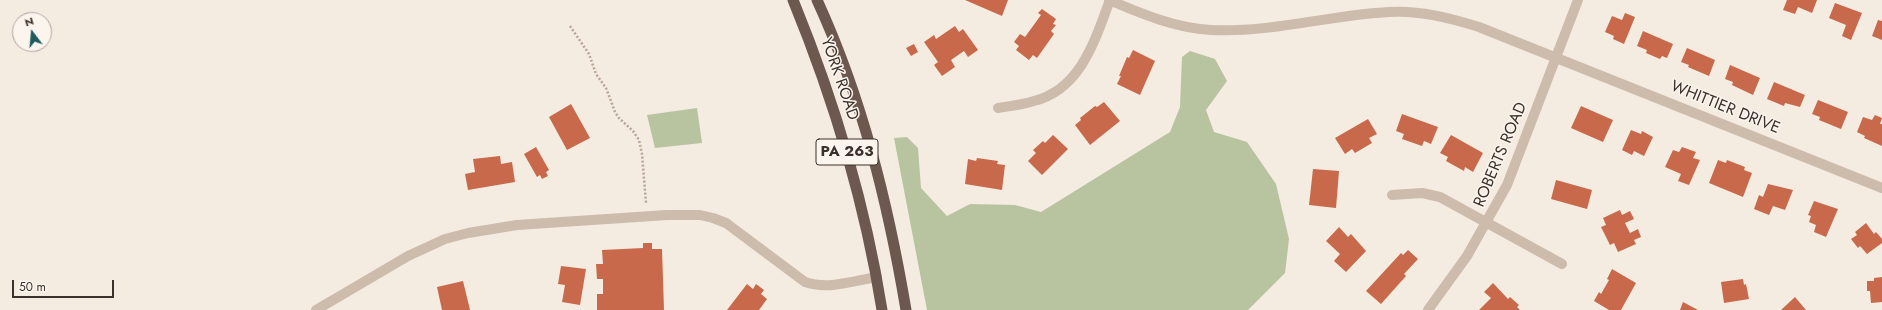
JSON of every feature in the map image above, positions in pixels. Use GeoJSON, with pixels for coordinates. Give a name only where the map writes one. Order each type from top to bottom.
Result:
{"type":"FeatureCollection","features":[{"type":"Feature","properties":{"kind":"highway","name":"YORK ROAD"},"geometry":{"type":"LineString","coordinates":[[793,0],[826,83],[848,156],[866,222],[882,310]]}},
{"type":"Feature","properties":{"kind":"highway","name":"YORK ROAD"},"geometry":{"type":"LineString","coordinates":[[817,0],[846,70],[870,143],[888,216],[906,310]]}},
{"type":"Feature","properties":{"kind":"street"},"geometry":{"type":"LineString","coordinates":[[998,108],[1035,101],[1046,97],[1072,79],[1090,53],[1110,0]]}},
{"type":"Feature","properties":{"kind":"street","name":"WHITTIER DRIVE"},"geometry":{"type":"LineString","coordinates":[[1110,0],[1162,20],[1210,30],[1243,30],[1389,12],[1425,14],[1479,27],[1882,188]]}},
{"type":"Feature","properties":{"kind":"street","name":"ROBERTS ROAD"},"geometry":{"type":"LineString","coordinates":[[1428,310],[1467,256],[1487,223],[1507,185],[1578,0]]}},
{"type":"Feature","properties":{"kind":"street"},"geometry":{"type":"LineString","coordinates":[[1392,195],[1422,193],[1440,197],[1562,264]]}},
{"type":"Feature","properties":{"kind":"street"},"geometry":{"type":"LineString","coordinates":[[316,310],[408,256],[445,239],[518,225],[668,215],[700,215],[726,223],[805,282],[817,286],[827,286],[877,277]]}},
{"type":"Feature","properties":{"kind":"path"},"geometry":{"type":"LineString","coordinates":[[570,26],[589,54],[592,67],[606,88],[615,112],[619,118],[633,130],[639,140],[642,154],[646,203]]}},
{"type":"Feature","properties":{"kind":"green space"},"geometry":{"type":"Polygon","coordinates":[[[1190,51],[1215,59],[1227,81],[1206,110],[1214,132],[1247,142],[1276,184],[1289,239],[1285,273],[1248,310],[927,310],[894,138],[907,137],[918,148],[921,188],[947,216],[970,204],[1015,205],[1041,212],[1170,132],[1180,107],[1182,57],[1190,51]]]}},
{"type":"Feature","properties":{"kind":"green space"},"geometry":{"type":"Polygon","coordinates":[[[697,108],[702,143],[655,148],[647,115],[697,108]]]}},
{"type":"Feature","properties":{"kind":"building"},"geometry":{"type":"Polygon","coordinates":[[[965,0],[1008,0],[1002,16],[965,0]]]}},
{"type":"Feature","properties":{"kind":"building"},"geometry":{"type":"Polygon","coordinates":[[[1787,0],[1817,0],[1812,13],[1798,7],[1795,14],[1783,10],[1787,0]]]}},
{"type":"Feature","properties":{"kind":"building"},"geometry":{"type":"Polygon","coordinates":[[[1835,3],[1862,13],[1851,40],[1842,36],[1846,25],[1829,18],[1835,3]]]}},
{"type":"Feature","properties":{"kind":"building"},"geometry":{"type":"Polygon","coordinates":[[[1042,9],[1056,19],[1053,24],[1056,25],[1051,31],[1054,34],[1037,58],[1033,55],[1029,60],[1016,50],[1019,46],[1014,42],[1020,34],[1025,37],[1041,15],[1038,13],[1042,9]]]}},
{"type":"Feature","properties":{"kind":"building"},"geometry":{"type":"Polygon","coordinates":[[[1625,13],[1635,17],[1624,44],[1613,39],[1614,36],[1605,32],[1612,16],[1622,20],[1625,13]]]}},
{"type":"Feature","properties":{"kind":"building"},"geometry":{"type":"Polygon","coordinates":[[[1878,20],[1882,21],[1882,40],[1872,36],[1878,20]]]}},
{"type":"Feature","properties":{"kind":"building"},"geometry":{"type":"Polygon","coordinates":[[[955,26],[959,32],[963,29],[978,50],[968,57],[964,51],[951,60],[955,67],[942,76],[934,65],[938,62],[924,42],[934,35],[936,39],[955,26]]]}},
{"type":"Feature","properties":{"kind":"building"},"geometry":{"type":"Polygon","coordinates":[[[1643,31],[1673,44],[1667,58],[1662,56],[1660,59],[1646,53],[1647,50],[1637,46],[1643,31]]]}},
{"type":"Feature","properties":{"kind":"building"},"geometry":{"type":"Polygon","coordinates":[[[914,44],[918,52],[911,56],[906,48],[914,44]]]}},
{"type":"Feature","properties":{"kind":"building"},"geometry":{"type":"Polygon","coordinates":[[[1687,48],[1715,60],[1709,76],[1688,67],[1689,65],[1681,62],[1687,48]]]}},
{"type":"Feature","properties":{"kind":"building"},"geometry":{"type":"Polygon","coordinates":[[[1133,50],[1155,61],[1140,95],[1117,84],[1127,57],[1129,58],[1133,50]]]}},
{"type":"Feature","properties":{"kind":"building"},"geometry":{"type":"Polygon","coordinates":[[[1730,65],[1760,78],[1753,95],[1732,85],[1733,82],[1725,79],[1730,65]]]}},
{"type":"Feature","properties":{"kind":"building"},"geometry":{"type":"Polygon","coordinates":[[[1774,82],[1805,95],[1800,107],[1785,103],[1784,106],[1767,99],[1774,82]]]}},
{"type":"Feature","properties":{"kind":"building"},"geometry":{"type":"Polygon","coordinates":[[[1818,100],[1848,112],[1841,129],[1819,120],[1820,117],[1812,114],[1818,100]]]}},
{"type":"Feature","properties":{"kind":"building"},"geometry":{"type":"Polygon","coordinates":[[[1104,102],[1120,121],[1090,145],[1075,125],[1081,120],[1080,118],[1095,106],[1097,107],[1104,102]]]}},
{"type":"Feature","properties":{"kind":"building"},"geometry":{"type":"Polygon","coordinates":[[[571,104],[590,138],[567,150],[549,117],[571,104]]]}},
{"type":"Feature","properties":{"kind":"building"},"geometry":{"type":"Polygon","coordinates":[[[1581,106],[1613,120],[1603,142],[1571,128],[1581,106]]]}},
{"type":"Feature","properties":{"kind":"building"},"geometry":{"type":"Polygon","coordinates":[[[1402,114],[1438,127],[1431,144],[1424,141],[1422,146],[1402,139],[1404,134],[1396,131],[1402,114]]]}},
{"type":"Feature","properties":{"kind":"building"},"geometry":{"type":"Polygon","coordinates":[[[1875,115],[1882,118],[1880,124],[1882,124],[1882,146],[1864,138],[1865,136],[1857,132],[1863,117],[1872,120],[1875,115]]]}},
{"type":"Feature","properties":{"kind":"building"},"geometry":{"type":"Polygon","coordinates":[[[1368,119],[1377,134],[1369,138],[1372,143],[1355,153],[1352,149],[1345,154],[1335,138],[1368,119]]]}},
{"type":"Feature","properties":{"kind":"building"},"geometry":{"type":"Polygon","coordinates":[[[1631,130],[1641,134],[1642,131],[1653,137],[1644,156],[1634,151],[1632,155],[1622,150],[1631,130]]]}},
{"type":"Feature","properties":{"kind":"building"},"geometry":{"type":"Polygon","coordinates":[[[1053,135],[1068,149],[1042,175],[1028,161],[1036,153],[1033,150],[1043,141],[1045,143],[1053,135]]]}},
{"type":"Feature","properties":{"kind":"building"},"geometry":{"type":"Polygon","coordinates":[[[1451,135],[1483,153],[1473,172],[1465,167],[1464,171],[1446,161],[1448,157],[1440,153],[1451,135]]]}},
{"type":"Feature","properties":{"kind":"building"},"geometry":{"type":"Polygon","coordinates":[[[536,147],[549,170],[546,172],[548,176],[542,179],[540,175],[537,177],[524,154],[536,147]]]}},
{"type":"Feature","properties":{"kind":"building"},"geometry":{"type":"Polygon","coordinates":[[[1682,147],[1696,152],[1693,158],[1700,160],[1689,185],[1678,181],[1681,174],[1665,167],[1673,150],[1679,152],[1682,147]]]}},
{"type":"Feature","properties":{"kind":"building"},"geometry":{"type":"Polygon","coordinates":[[[500,156],[501,164],[512,162],[515,182],[468,190],[465,174],[475,172],[473,159],[500,156]]]}},
{"type":"Feature","properties":{"kind":"building"},"geometry":{"type":"Polygon","coordinates":[[[977,158],[998,161],[997,164],[1005,165],[1002,190],[965,184],[968,159],[976,161],[977,158]]]}},
{"type":"Feature","properties":{"kind":"building"},"geometry":{"type":"Polygon","coordinates":[[[1718,160],[1726,163],[1727,160],[1745,167],[1744,170],[1752,173],[1743,197],[1709,183],[1718,160]]]}},
{"type":"Feature","properties":{"kind":"building"},"geometry":{"type":"Polygon","coordinates":[[[1313,169],[1339,171],[1336,208],[1309,205],[1313,169]]]}},
{"type":"Feature","properties":{"kind":"building"},"geometry":{"type":"Polygon","coordinates":[[[1556,180],[1592,190],[1587,209],[1551,199],[1556,180]]]}},
{"type":"Feature","properties":{"kind":"building"},"geometry":{"type":"Polygon","coordinates":[[[1768,184],[1793,190],[1785,210],[1773,206],[1769,215],[1754,209],[1759,195],[1763,197],[1768,184]]]}},
{"type":"Feature","properties":{"kind":"building"},"geometry":{"type":"Polygon","coordinates":[[[1814,201],[1838,209],[1826,237],[1814,232],[1816,225],[1809,222],[1811,216],[1808,215],[1814,201]]]}},
{"type":"Feature","properties":{"kind":"building"},"geometry":{"type":"Polygon","coordinates":[[[1620,210],[1622,215],[1630,211],[1634,219],[1625,223],[1630,233],[1638,229],[1641,237],[1634,240],[1636,244],[1618,252],[1614,243],[1610,245],[1601,227],[1606,225],[1603,218],[1620,210]]]}},
{"type":"Feature","properties":{"kind":"building"},"geometry":{"type":"Polygon","coordinates":[[[1866,223],[1874,234],[1876,232],[1882,239],[1882,243],[1867,254],[1860,246],[1858,248],[1851,239],[1857,235],[1855,232],[1866,223]]]}},
{"type":"Feature","properties":{"kind":"building"},"geometry":{"type":"Polygon","coordinates":[[[1339,227],[1348,237],[1351,234],[1366,251],[1346,272],[1334,261],[1340,254],[1326,241],[1339,227]]]}},
{"type":"Feature","properties":{"kind":"building"},"geometry":{"type":"Polygon","coordinates":[[[643,243],[652,243],[652,249],[662,249],[664,310],[597,310],[597,294],[603,294],[603,279],[597,279],[596,264],[603,264],[602,250],[643,248],[643,243]]]}},
{"type":"Feature","properties":{"kind":"building"},"geometry":{"type":"Polygon","coordinates":[[[1408,250],[1418,259],[1404,274],[1406,276],[1381,304],[1366,291],[1401,253],[1403,255],[1408,250]]]}},
{"type":"Feature","properties":{"kind":"building"},"geometry":{"type":"Polygon","coordinates":[[[561,266],[586,269],[580,305],[562,302],[565,285],[558,284],[561,266]]]}},
{"type":"Feature","properties":{"kind":"building"},"geometry":{"type":"Polygon","coordinates":[[[1612,269],[1636,283],[1621,310],[1609,310],[1594,301],[1599,292],[1601,294],[1609,280],[1607,279],[1612,269]]]}},
{"type":"Feature","properties":{"kind":"building"},"geometry":{"type":"Polygon","coordinates":[[[1882,277],[1882,302],[1871,303],[1870,291],[1867,291],[1867,281],[1874,281],[1874,278],[1882,277]]]}},
{"type":"Feature","properties":{"kind":"building"},"geometry":{"type":"Polygon","coordinates":[[[1743,279],[1744,285],[1746,284],[1749,299],[1724,303],[1721,282],[1743,279]]]}},
{"type":"Feature","properties":{"kind":"building"},"geometry":{"type":"Polygon","coordinates":[[[463,281],[470,310],[442,310],[437,287],[463,281]]]}},
{"type":"Feature","properties":{"kind":"building"},"geometry":{"type":"Polygon","coordinates":[[[1493,283],[1508,299],[1510,297],[1519,305],[1517,307],[1520,310],[1479,310],[1491,298],[1484,292],[1493,283]]]}},
{"type":"Feature","properties":{"kind":"building"},"geometry":{"type":"Polygon","coordinates":[[[747,284],[753,289],[756,284],[764,290],[761,294],[767,299],[759,310],[727,310],[747,284]]]}},
{"type":"Feature","properties":{"kind":"building"},"geometry":{"type":"Polygon","coordinates":[[[1795,297],[1806,310],[1781,310],[1795,297]]]}},
{"type":"Feature","properties":{"kind":"building"},"geometry":{"type":"Polygon","coordinates":[[[1683,302],[1698,310],[1680,310],[1683,302]]]}}]}
